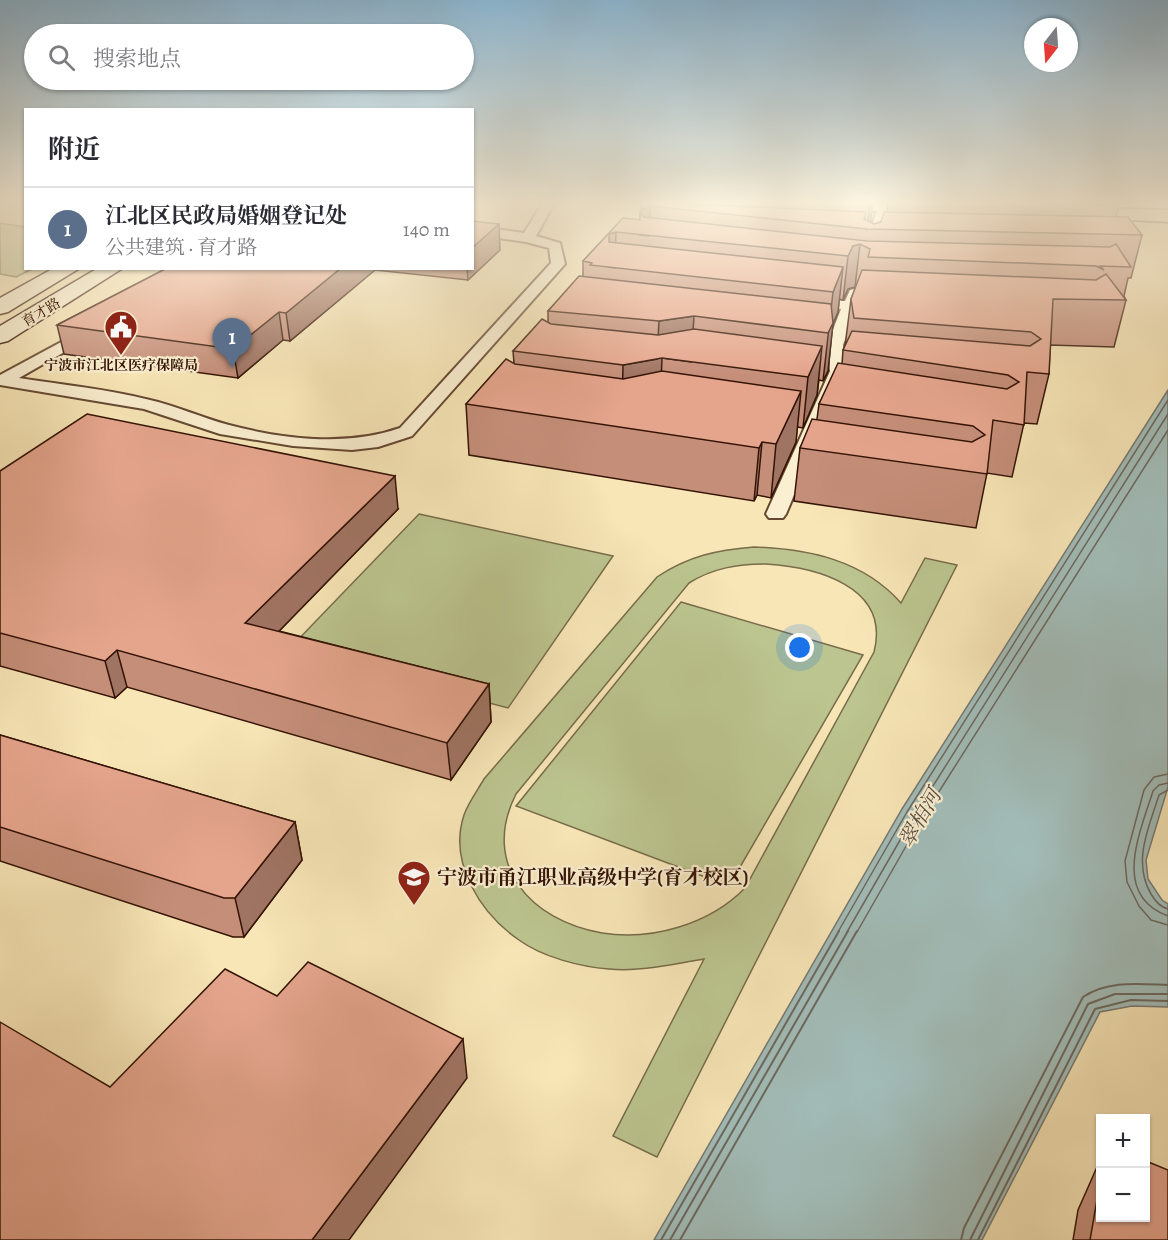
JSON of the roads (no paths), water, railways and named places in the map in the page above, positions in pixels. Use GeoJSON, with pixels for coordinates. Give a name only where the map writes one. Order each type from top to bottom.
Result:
{"type":"FeatureCollection","features":[{"type":"Feature","properties":{"kind":"main road","name":"育才路"},"geometry":{"type":"LineString","coordinates":[[0,307],[66,270]]}},
{"type":"Feature","properties":{"kind":"main road","name":"育才路"},"geometry":{"type":"LineString","coordinates":[[0,336],[110,270]]}},
{"type":"Feature","properties":{"kind":"lane"},"geometry":{"type":"LineString","coordinates":[[2,380],[147,404],[226,430],[293,441],[352,445],[378,442],[406,432],[558,264],[557,260]]}},
{"type":"Feature","properties":{"kind":"lane"},"geometry":{"type":"LineString","coordinates":[[776,514],[810,436],[824,394],[838,371],[830,344],[850,307],[868,260]]}},
{"type":"Feature","properties":{"kind":"lane"},"geometry":{"type":"LineString","coordinates":[[791,300],[850,307],[897,309]]}},
{"type":"Feature","properties":{"kind":"lane"},"geometry":{"type":"LineString","coordinates":[[2,380],[106,322]]}},
{"type":"Feature","properties":{"kind":"lane"},"geometry":{"type":"LineString","coordinates":[[838,371],[861,373]]}},
{"type":"Feature","properties":{"kind":"lane"},"geometry":{"type":"LineString","coordinates":[[824,394],[846,408]]}},
{"type":"Feature","properties":{"kind":"lane"},"geometry":{"type":"LineString","coordinates":[[786,433],[810,436]]}},
{"type":"Feature","properties":{"kind":"lane"},"geometry":{"type":"LineString","coordinates":[[799,461],[822,464]]}},
{"type":"Feature","properties":{"kind":"water","name":"翠柏河"},"geometry":{"type":"Polygon","coordinates":[[[1168,390],[1168,787],[1146,860],[1148,879],[1162,900],[1168,904],[1168,1007],[1132,1006],[1100,1012],[982,1240],[654,1240],[902,809],[1168,390]]]}},
{"type":"Feature","properties":{"kind":"place","name":"宁波市江北区医疗保障局"},"geometry":{"type":"Point","coordinates":[121,356]}},
{"type":"Feature","properties":{"kind":"place","name":"江北区民政局婚姻登记处"},"geometry":{"type":"Point","coordinates":[232,368]}},
{"type":"Feature","properties":{"kind":"place","name":"宁波市甬江职业高级中学(育才校区)"},"geometry":{"type":"Point","coordinates":[414,906]}}]}
